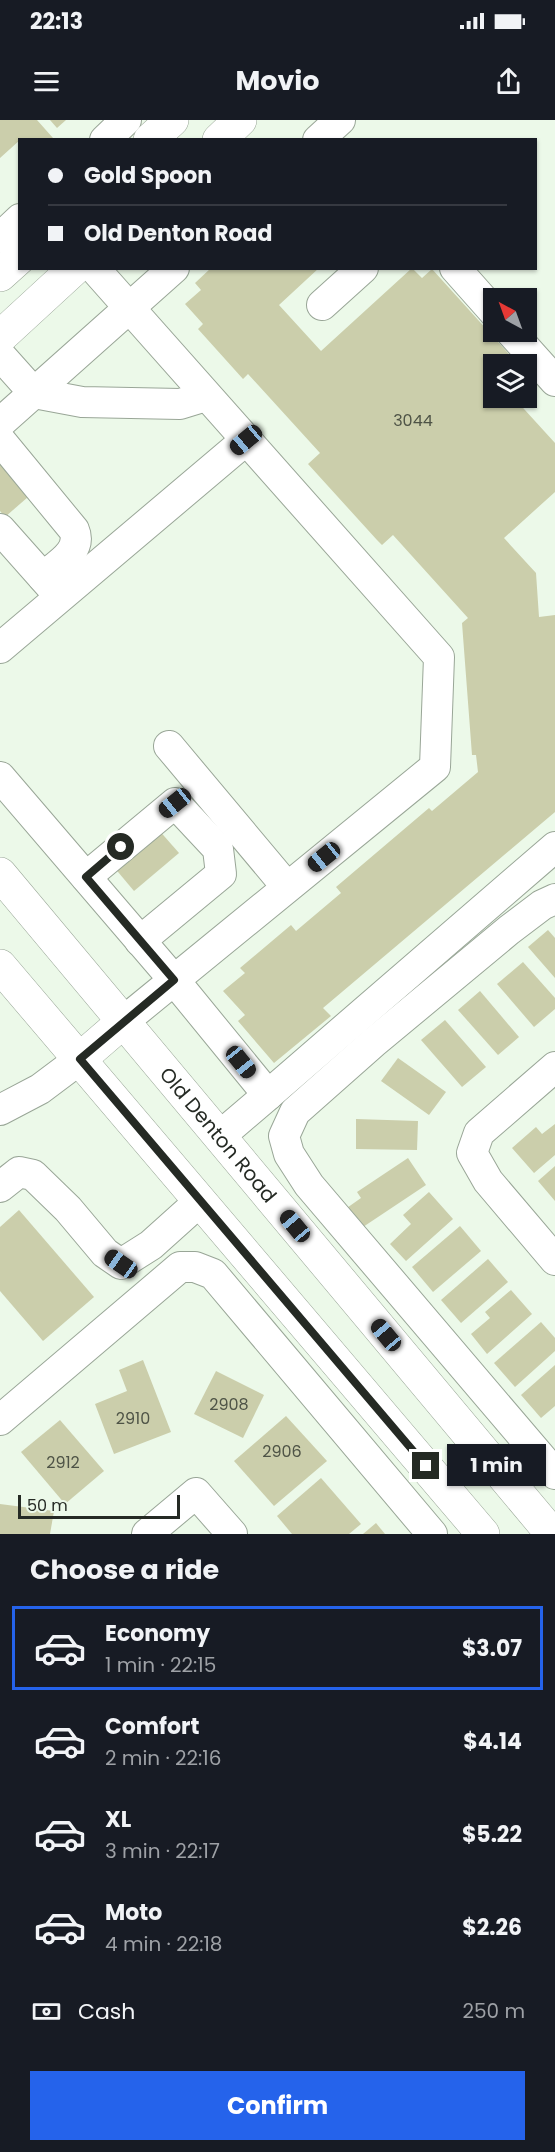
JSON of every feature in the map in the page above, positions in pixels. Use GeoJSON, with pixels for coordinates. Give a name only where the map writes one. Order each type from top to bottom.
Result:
{"type":"FeatureCollection","features":[{"type":"Feature","properties":{"kind":"main road"},"geometry":{"type":"LineString","coordinates":[[152,138],[172,120]]}},
{"type":"Feature","properties":{"kind":"main road"},"geometry":{"type":"LineString","coordinates":[[221,138],[240,120]]}},
{"type":"Feature","properties":{"kind":"main road"},"geometry":{"type":"LineString","coordinates":[[0,275],[18,259]]}},
{"type":"Feature","properties":{"kind":"main road"},"geometry":{"type":"LineString","coordinates":[[0,337],[73,270]]}},
{"type":"Feature","properties":{"kind":"main road","name":"Old Denton Road"},"geometry":{"type":"LineString","coordinates":[[0,873],[552,1534]]}},
{"type":"Feature","properties":{"kind":"main road"},"geometry":{"type":"LineString","coordinates":[[0,966],[483,1534]]}},
{"type":"Feature","properties":{"kind":"main road"},"geometry":{"type":"LineString","coordinates":[[80,1059],[124,1021]]}},
{"type":"Feature","properties":{"kind":"street"},"geometry":{"type":"LineString","coordinates":[[107,138],[126,120]]}},
{"type":"Feature","properties":{"kind":"street"},"geometry":{"type":"LineString","coordinates":[[0,238],[18,221]]}},
{"type":"Feature","properties":{"kind":"street"},"geometry":{"type":"LineString","coordinates":[[96,270],[438,657],[435,767],[124,1021]]}},
{"type":"Feature","properties":{"kind":"street"},"geometry":{"type":"LineString","coordinates":[[1,427],[34,393],[172,270]]}},
{"type":"Feature","properties":{"kind":"street"},"geometry":{"type":"LineString","coordinates":[[322,305],[361,270]]}},
{"type":"Feature","properties":{"kind":"street"},"geometry":{"type":"LineString","coordinates":[[457,270],[483,300]]}},
{"type":"Feature","properties":{"kind":"street"},"geometry":{"type":"LineString","coordinates":[[520,342],[555,381]]}},
{"type":"Feature","properties":{"kind":"street"},"geometry":{"type":"LineString","coordinates":[[0,355],[34,393],[82,402],[180,404],[206,396]]}},
{"type":"Feature","properties":{"kind":"street"},"geometry":{"type":"LineString","coordinates":[[1,427],[114,551]]}},
{"type":"Feature","properties":{"kind":"street"},"geometry":{"type":"LineString","coordinates":[[0,648],[52,587],[76,547],[78,538],[1,427]]}},
{"type":"Feature","properties":{"kind":"street"},"geometry":{"type":"LineString","coordinates":[[52,587],[114,551],[246,440]]}},
{"type":"Feature","properties":{"kind":"street"},"geometry":{"type":"LineString","coordinates":[[0,529],[52,587]]}},
{"type":"Feature","properties":{"kind":"street"},"geometry":{"type":"LineString","coordinates":[[170,746],[287,887]]}},
{"type":"Feature","properties":{"kind":"street"},"geometry":{"type":"LineString","coordinates":[[0,777],[174,980],[268,1095]]}},
{"type":"Feature","properties":{"kind":"street"},"geometry":{"type":"LineString","coordinates":[[86,877],[175,803],[218,849],[221,874],[140,940]]}},
{"type":"Feature","properties":{"kind":"street"},"geometry":{"type":"LineString","coordinates":[[220,1136],[555,847]]}},
{"type":"Feature","properties":{"kind":"street"},"geometry":{"type":"LineString","coordinates":[[555,899],[542,905],[509,930],[373,1043],[296,1112],[284,1136],[289,1154],[309,1185],[555,1474]]}},
{"type":"Feature","properties":{"kind":"street"},"geometry":{"type":"LineString","coordinates":[[0,1110],[40,1089],[80,1059]]}},
{"type":"Feature","properties":{"kind":"street"},"geometry":{"type":"LineString","coordinates":[[555,1067],[479,1133],[472,1153],[488,1181],[555,1260]]}},
{"type":"Feature","properties":{"kind":"street"},"geometry":{"type":"LineString","coordinates":[[0,1187],[19,1172],[33,1175],[68,1209],[105,1253],[121,1264],[151,1245],[200,1201]]}},
{"type":"Feature","properties":{"kind":"street"},"geometry":{"type":"LineString","coordinates":[[0,1420],[180,1267],[195,1267],[213,1274],[432,1534]]}},
{"type":"Feature","properties":{"kind":"street"},"geometry":{"type":"LineString","coordinates":[[147,1534],[196,1493],[232,1534]]}},
{"type":"Feature","properties":{"kind":"building"},"geometry":{"type":"Polygon","coordinates":[[[0,120],[37,120],[53,138],[18,138],[18,142],[0,158],[0,120]]]}},
{"type":"Feature","properties":{"kind":"building"},"geometry":{"type":"Polygon","coordinates":[[[50,120],[66,120],[57,128],[50,120]]]}},
{"type":"Feature","properties":{"kind":"building"},"geometry":{"type":"Polygon","coordinates":[[[209,270],[317,270],[279,305],[321,351],[410,270],[414,270],[422,278],[433,270],[483,325],[483,342],[498,342],[509,354],[483,354],[483,408],[523,408],[555,443],[555,492],[504,538],[536,573],[539,617],[555,615],[555,812],[323,1008],[331,1016],[274,1063],[238,1021],[245,1015],[223,991],[245,973],[240,968],[291,925],[296,931],[341,893],[336,887],[429,808],[432,811],[478,772],[476,755],[472,755],[462,623],[468,618],[393,535],[382,545],[377,540],[308,464],[320,453],[248,374],[243,379],[198,329],[203,324],[185,304],[201,290],[195,283],[209,270]]]}},
{"type":"Feature","properties":{"kind":"building"},"geometry":{"type":"Polygon","coordinates":[[[0,448],[36,490],[5,517],[0,511],[0,448]]]}},
{"type":"Feature","properties":{"kind":"building"},"geometry":{"type":"Polygon","coordinates":[[[157,828],[179,853],[134,891],[113,866],[157,828]]]}},
{"type":"Feature","properties":{"kind":"building"},"geometry":{"type":"Polygon","coordinates":[[[548,930],[555,938],[555,978],[528,947],[548,930]]]}},
{"type":"Feature","properties":{"kind":"building"},"geometry":{"type":"Polygon","coordinates":[[[523,962],[555,998],[555,1009],[534,1027],[497,984],[523,962]]]}},
{"type":"Feature","properties":{"kind":"building"},"geometry":{"type":"Polygon","coordinates":[[[480,991],[519,1037],[498,1055],[458,1010],[480,991]]]}},
{"type":"Feature","properties":{"kind":"building"},"geometry":{"type":"Polygon","coordinates":[[[445,1020],[486,1067],[462,1087],[421,1040],[445,1020]]]}},
{"type":"Feature","properties":{"kind":"building"},"geometry":{"type":"Polygon","coordinates":[[[398,1058],[446,1092],[429,1115],[381,1081],[398,1058]]]}},
{"type":"Feature","properties":{"kind":"building"},"geometry":{"type":"Polygon","coordinates":[[[356,1119],[418,1121],[417,1150],[356,1149],[356,1119]]]}},
{"type":"Feature","properties":{"kind":"building"},"geometry":{"type":"Polygon","coordinates":[[[555,1124],[555,1155],[534,1173],[512,1148],[536,1127],[542,1134],[555,1124]]]}},
{"type":"Feature","properties":{"kind":"building"},"geometry":{"type":"Polygon","coordinates":[[[408,1158],[426,1185],[357,1231],[344,1210],[361,1198],[357,1192],[408,1158]]]}},
{"type":"Feature","properties":{"kind":"building"},"geometry":{"type":"Polygon","coordinates":[[[555,1166],[555,1201],[538,1181],[555,1166]]]}},
{"type":"Feature","properties":{"kind":"building"},"geometry":{"type":"Polygon","coordinates":[[[429,1192],[453,1219],[406,1261],[390,1244],[411,1224],[403,1215],[429,1192]]]}},
{"type":"Feature","properties":{"kind":"building"},"geometry":{"type":"Polygon","coordinates":[[[19,1210],[94,1297],[43,1341],[0,1291],[0,1227],[19,1210]]]}},
{"type":"Feature","properties":{"kind":"building"},"geometry":{"type":"Polygon","coordinates":[[[460,1226],[481,1251],[433,1292],[412,1267],[460,1226]]]}},
{"type":"Feature","properties":{"kind":"building"},"geometry":{"type":"Polygon","coordinates":[[[488,1259],[508,1282],[461,1323],[441,1300],[488,1259]]]}},
{"type":"Feature","properties":{"kind":"building"},"geometry":{"type":"Polygon","coordinates":[[[511,1290],[532,1314],[487,1354],[471,1334],[490,1318],[485,1312],[511,1290]]]}},
{"type":"Feature","properties":{"kind":"building"},"geometry":{"type":"Polygon","coordinates":[[[541,1322],[555,1338],[555,1351],[515,1387],[494,1363],[541,1322]]]}},
{"type":"Feature","properties":{"kind":"building"},"geometry":{"type":"Polygon","coordinates":[[[143,1360],[171,1432],[114,1454],[95,1404],[127,1391],[119,1370],[143,1360]]]}},
{"type":"Feature","properties":{"kind":"building"},"geometry":{"type":"Polygon","coordinates":[[[555,1365],[555,1406],[541,1418],[521,1395],[555,1365]]]}},
{"type":"Feature","properties":{"kind":"building"},"geometry":{"type":"Polygon","coordinates":[[[216,1371],[264,1395],[243,1438],[194,1414],[216,1371]]]}},
{"type":"Feature","properties":{"kind":"building"},"geometry":{"type":"Polygon","coordinates":[[[286,1416],[327,1461],[274,1506],[234,1461],[286,1416]]]}},
{"type":"Feature","properties":{"kind":"building"},"geometry":{"type":"Polygon","coordinates":[[[60,1420],[104,1471],[65,1504],[21,1452],[60,1420]]]}},
{"type":"Feature","properties":{"kind":"building"},"geometry":{"type":"Polygon","coordinates":[[[321,1478],[361,1524],[349,1534],[292,1534],[277,1516],[321,1478]]]}},
{"type":"Feature","properties":{"kind":"building"},"geometry":{"type":"Polygon","coordinates":[[[0,1504],[54,1511],[50,1534],[0,1534],[0,1504]]]}},
{"type":"Feature","properties":{"kind":"building"},"geometry":{"type":"Polygon","coordinates":[[[376,1523],[385,1534],[363,1534],[376,1523]]]}},
{"type":"Feature","properties":{"kind":"route"},"geometry":{"type":"LineString","coordinates":[[121,847],[86,877],[174,980],[80,1059],[426,1466]]}}]}
